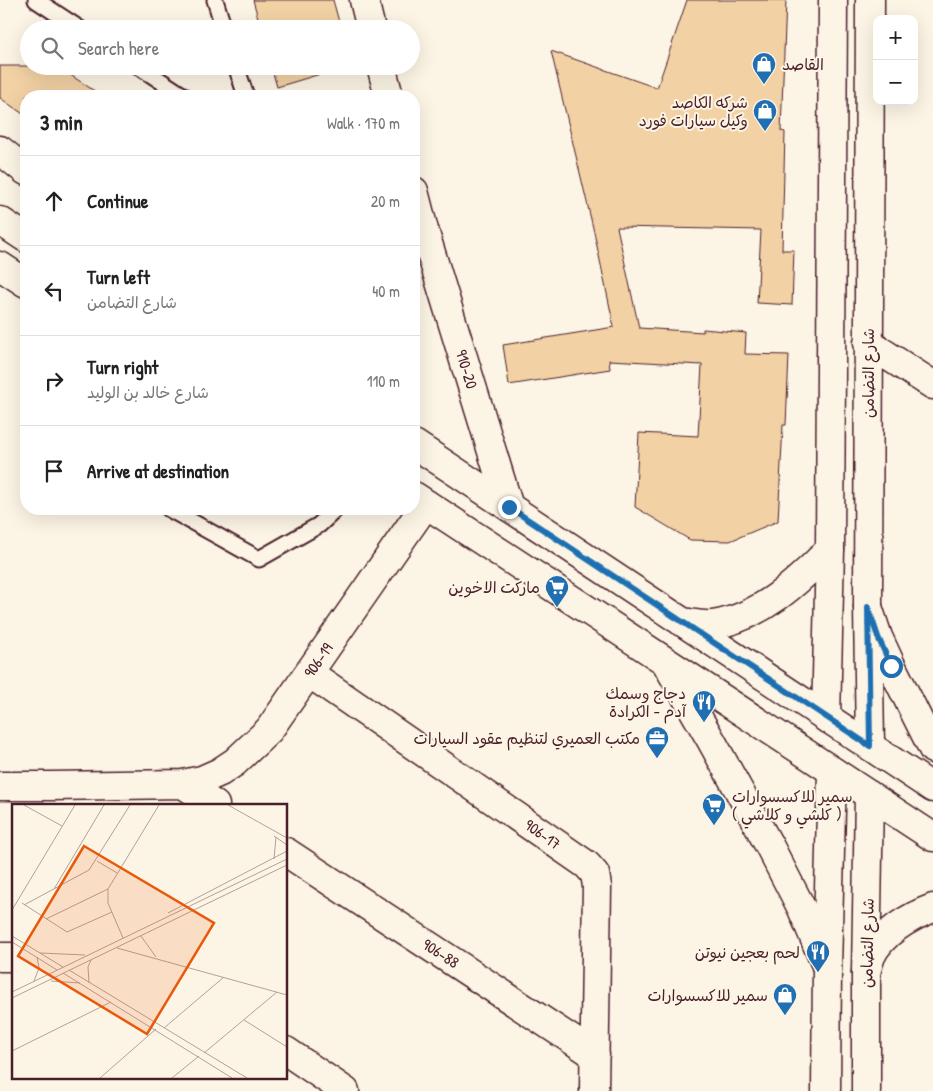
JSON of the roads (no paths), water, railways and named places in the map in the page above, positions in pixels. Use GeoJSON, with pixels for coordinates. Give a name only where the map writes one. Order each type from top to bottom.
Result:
{"type":"FeatureCollection","features":[{"type":"Feature","properties":{"kind":"street"},"geometry":{"type":"LineString","coordinates":[[364,0],[369,20]]}},
{"type":"Feature","properties":{"kind":"street"},"geometry":{"type":"LineString","coordinates":[[826,718],[830,548],[833,0]]}},
{"type":"Feature","properties":{"kind":"street","name":"شارع التضامن"},"geometry":{"type":"LineString","coordinates":[[870,0],[868,343],[870,746]]}},
{"type":"Feature","properties":{"kind":"street"},"geometry":{"type":"LineString","coordinates":[[383,75],[387,90]]}},
{"type":"Feature","properties":{"kind":"street"},"geometry":{"type":"LineString","coordinates":[[0,150],[20,166]]}},
{"type":"Feature","properties":{"kind":"street"},"geometry":{"type":"LineString","coordinates":[[0,173],[20,186]]}},
{"type":"Feature","properties":{"kind":"street"},"geometry":{"type":"LineString","coordinates":[[0,220],[20,234]]}},
{"type":"Feature","properties":{"kind":"street","name":"910-20"},"geometry":{"type":"LineString","coordinates":[[420,245],[509,507]]}},
{"type":"Feature","properties":{"kind":"street"},"geometry":{"type":"LineString","coordinates":[[0,266],[20,279]]}},
{"type":"Feature","properties":{"kind":"street"},"geometry":{"type":"LineString","coordinates":[[868,343],[933,385]]}},
{"type":"Feature","properties":{"kind":"street"},"geometry":{"type":"LineString","coordinates":[[420,448],[933,788]]}},
{"type":"Feature","properties":{"kind":"street"},"geometry":{"type":"LineString","coordinates":[[420,500],[933,837]]}},
{"type":"Feature","properties":{"kind":"street","name":"906-19"},"geometry":{"type":"LineString","coordinates":[[183,784],[202,780],[236,762],[269,730],[309,673],[410,515]]}},
{"type":"Feature","properties":{"kind":"street"},"geometry":{"type":"LineString","coordinates":[[681,622],[710,625],[736,619],[787,589],[808,572],[830,548]]}},
{"type":"Feature","properties":{"kind":"street"},"geometry":{"type":"LineString","coordinates":[[868,607],[878,637],[891,666],[933,749]]}},
{"type":"Feature","properties":{"kind":"street"},"geometry":{"type":"LineString","coordinates":[[664,661],[711,740],[770,847],[802,909],[827,968]]}},
{"type":"Feature","properties":{"kind":"street","name":"906-17"},"geometry":{"type":"LineString","coordinates":[[309,673],[588,864],[594,874],[597,886],[594,1091]]}},
{"type":"Feature","properties":{"kind":"street"},"geometry":{"type":"LineString","coordinates":[[826,1091],[832,770]]}},
{"type":"Feature","properties":{"kind":"street"},"geometry":{"type":"LineString","coordinates":[[0,786],[51,796],[183,784],[213,804]]}},
{"type":"Feature","properties":{"kind":"street","name":"شارع التضامن"},"geometry":{"type":"LineString","coordinates":[[866,1091],[869,795]]}},
{"type":"Feature","properties":{"kind":"street","name":"906-88"},"geometry":{"type":"LineString","coordinates":[[288,853],[595,1054]]}},
{"type":"Feature","properties":{"kind":"street"},"geometry":{"type":"LineString","coordinates":[[866,972],[870,957],[892,931],[908,920],[933,908]]}},
{"type":"Feature","properties":{"kind":"street"},"geometry":{"type":"LineString","coordinates":[[288,1052],[345,1091]]}},
{"type":"Feature","properties":{"kind":"lane"},"geometry":{"type":"LineString","coordinates":[[36,0],[66,20]]}},
{"type":"Feature","properties":{"kind":"lane"},"geometry":{"type":"LineString","coordinates":[[216,0],[222,20]]}},
{"type":"Feature","properties":{"kind":"lane"},"geometry":{"type":"LineString","coordinates":[[152,75],[175,90]]}},
{"type":"Feature","properties":{"kind":"lane"},"geometry":{"type":"LineString","coordinates":[[239,75],[244,90]]}},
{"type":"Feature","properties":{"kind":"lane"},"geometry":{"type":"LineString","coordinates":[[180,515],[259,559],[319,524],[329,515]]}},
{"type":"Feature","properties":{"kind":"place","name":"القاصد"},"geometry":{"type":"Point","coordinates":[764,85]}},
{"type":"Feature","properties":{"kind":"place","name":"شركه الكاصد وكيل سيارات فورد"},"geometry":{"type":"Point","coordinates":[765,132]}},
{"type":"Feature","properties":{"kind":"place","name":"ماركت الاخوين"},"geometry":{"type":"Point","coordinates":[557,608]}},
{"type":"Feature","properties":{"kind":"place","name":"دجاج وسمك آدم - الكرادة"},"geometry":{"type":"Point","coordinates":[704,723]}},
{"type":"Feature","properties":{"kind":"place","name":"مكتب العميري لتنظيم عقود السيارات"},"geometry":{"type":"Point","coordinates":[657,759]}},
{"type":"Feature","properties":{"kind":"place","name":"سمير للاكسسوارات ( كلشي و كلاشي )"},"geometry":{"type":"Point","coordinates":[714,826]}},
{"type":"Feature","properties":{"kind":"place","name":"لحم بعجين نيوتن"},"geometry":{"type":"Point","coordinates":[818,973]}},
{"type":"Feature","properties":{"kind":"place","name":"سمير للاكسسوارات"},"geometry":{"type":"Point","coordinates":[785,1016]}}]}
